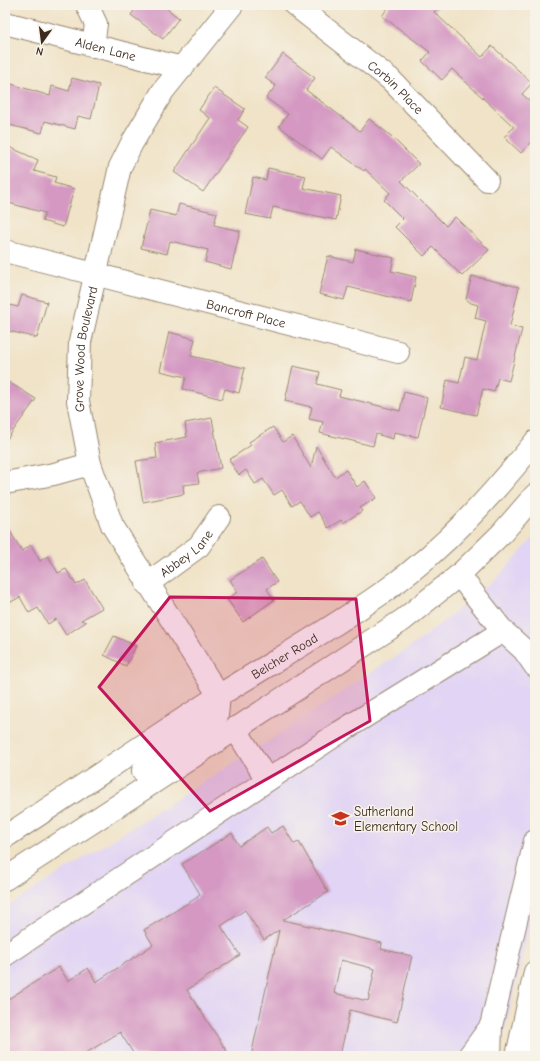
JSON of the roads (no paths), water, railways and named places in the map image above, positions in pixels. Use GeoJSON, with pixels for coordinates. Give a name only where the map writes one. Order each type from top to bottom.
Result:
{"type":"FeatureCollection","features":[{"type":"Feature","properties":{"kind":"street"},"geometry":{"type":"LineString","coordinates":[[87,5],[96,24],[93,46]]}},
{"type":"Feature","properties":{"kind":"street","name":"Grove Wood Boulevard"},"geometry":{"type":"LineString","coordinates":[[219,696],[112,525],[90,464],[78,401],[80,342],[94,275],[120,167],[147,115],[163,91],[232,5]]}},
{"type":"Feature","properties":{"kind":"street","name":"Corbin Place"},"geometry":{"type":"LineString","coordinates":[[295,5],[390,79],[487,180]]}},
{"type":"Feature","properties":{"kind":"street","name":"Alden Lane"},"geometry":{"type":"LineString","coordinates":[[5,23],[182,68]]}},
{"type":"Feature","properties":{"kind":"street","name":"Bancroft Place"},"geometry":{"type":"LineString","coordinates":[[5,251],[398,352]]}},
{"type":"Feature","properties":{"kind":"street","name":"Belcher Road"},"geometry":{"type":"LineString","coordinates":[[5,837],[219,696],[390,588],[438,549],[504,480],[535,442]]}},
{"type":"Feature","properties":{"kind":"street"},"geometry":{"type":"LineString","coordinates":[[5,483],[54,474],[90,464]]}},
{"type":"Feature","properties":{"kind":"street"},"geometry":{"type":"LineString","coordinates":[[5,879],[403,620],[459,575],[502,532],[535,495]]}},
{"type":"Feature","properties":{"kind":"street","name":"Abbey Lane"},"geometry":{"type":"LineString","coordinates":[[148,584],[199,546],[219,517]]}},
{"type":"Feature","properties":{"kind":"street"},"geometry":{"type":"LineString","coordinates":[[438,549],[503,631],[524,650],[535,666]]}},
{"type":"Feature","properties":{"kind":"street"},"geometry":{"type":"LineString","coordinates":[[5,954],[340,732],[503,631]]}},
{"type":"Feature","properties":{"kind":"street"},"geometry":{"type":"LineString","coordinates":[[96,820],[116,795],[142,772],[212,724],[217,716],[219,696]]}},
{"type":"Feature","properties":{"kind":"street"},"geometry":{"type":"LineString","coordinates":[[235,728],[267,780]]}},
{"type":"Feature","properties":{"kind":"street"},"geometry":{"type":"LineString","coordinates":[[490,1056],[491,1026],[535,841]]}},
{"type":"Feature","properties":{"kind":"street"},"geometry":{"type":"LineString","coordinates":[[517,1056],[535,972]]}},
{"type":"Feature","properties":{"kind":"street"},"geometry":{"type":"LineString","coordinates":[[469,1056],[491,1026]]}},
{"type":"Feature","properties":{"kind":"place","name":"Sutherland Elementary School"},"geometry":{"type":"Point","coordinates":[341,818]}}]}
